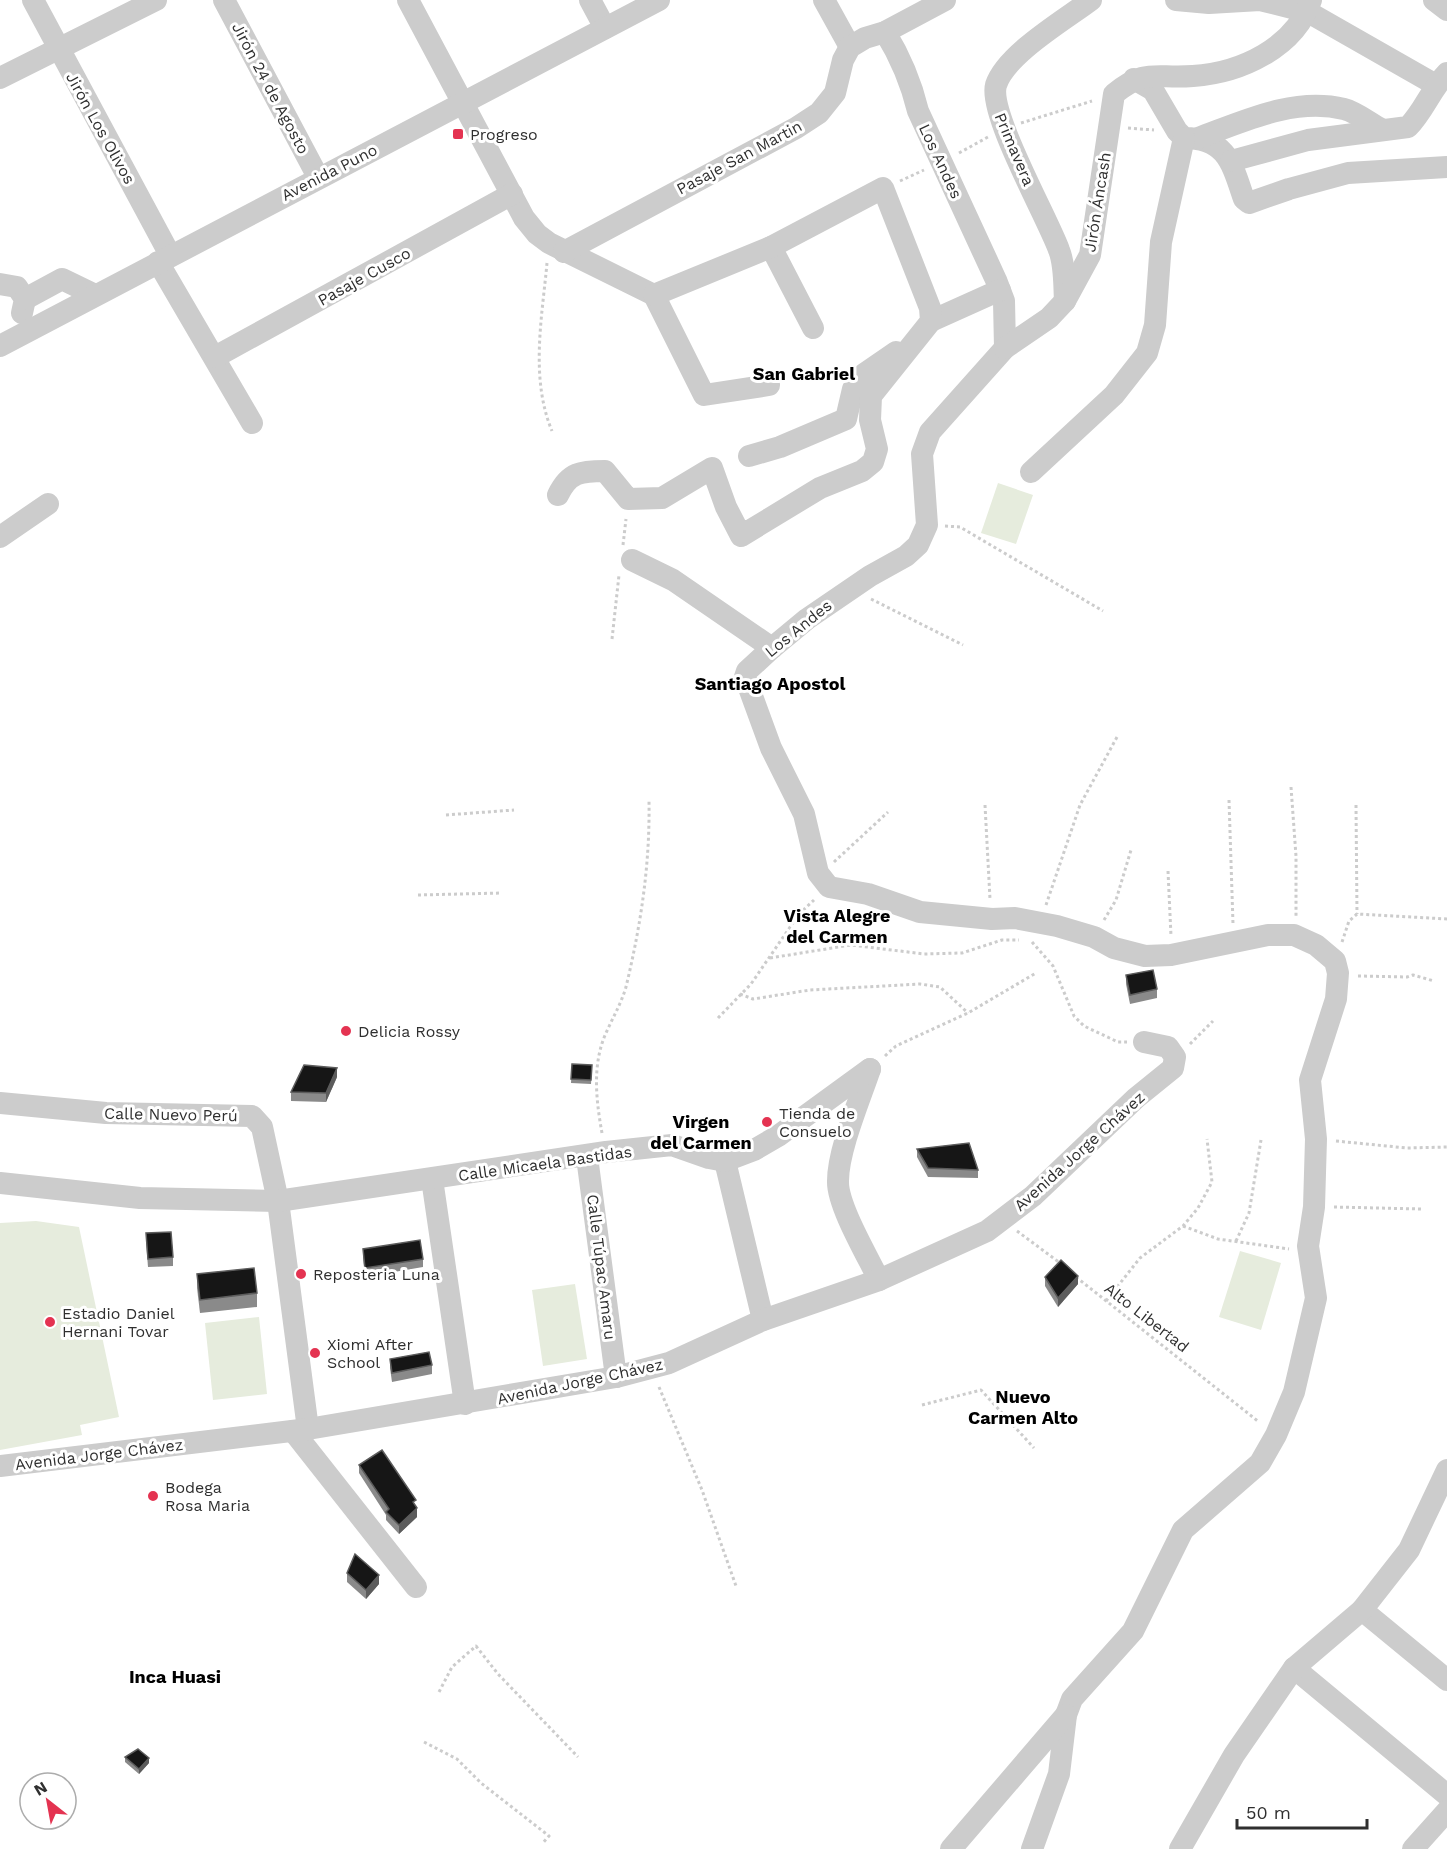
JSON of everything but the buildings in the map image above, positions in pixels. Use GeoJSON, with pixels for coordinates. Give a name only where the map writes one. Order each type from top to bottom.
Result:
{"type":"FeatureCollection","features":[{"type":"Feature","properties":{"kind":"street","name":"Jirón Los Olivos"},"geometry":{"type":"LineString","coordinates":[[33,0],[215,357],[252,423]]}},
{"type":"Feature","properties":{"kind":"street"},"geometry":{"type":"LineString","coordinates":[[0,78],[156,0]]}},
{"type":"Feature","properties":{"kind":"street","name":"Jirón 24 de Agosto"},"geometry":{"type":"LineString","coordinates":[[224,0],[318,177]]}},
{"type":"Feature","properties":{"kind":"street"},"geometry":{"type":"LineString","coordinates":[[408,0],[524,218],[537,234],[556,248],[654,295],[704,395],[769,386]]}},
{"type":"Feature","properties":{"kind":"street"},"geometry":{"type":"LineString","coordinates":[[590,0],[605,28]]}},
{"type":"Feature","properties":{"kind":"street","name":"Avenida Puno"},"geometry":{"type":"LineString","coordinates":[[0,346],[20,332],[659,0]]}},
{"type":"Feature","properties":{"kind":"street"},"geometry":{"type":"LineString","coordinates":[[824,0],[850,47],[885,32],[945,0]]}},
{"type":"Feature","properties":{"kind":"street","name":"Primavera"},"geometry":{"type":"LineString","coordinates":[[1065,300],[1061,253],[1005,128],[995,100],[996,84],[1019,54],[1091,0]]}},
{"type":"Feature","properties":{"kind":"street"},"geometry":{"type":"LineString","coordinates":[[1176,0],[1209,3],[1260,0],[1309,6],[1441,79],[1418,117],[1408,127],[1308,140],[1231,161]]}},
{"type":"Feature","properties":{"kind":"street"},"geometry":{"type":"LineString","coordinates":[[1434,0],[1447,10]]}},
{"type":"Feature","properties":{"kind":"street"},"geometry":{"type":"LineString","coordinates":[[1134,79],[1147,76],[1193,76],[1216,73],[1252,61],[1271,52],[1284,42],[1309,6]]}},
{"type":"Feature","properties":{"kind":"street","name":"Los Andes"},"geometry":{"type":"LineString","coordinates":[[885,32],[900,56],[911,81],[918,111],[1000,290],[1004,301],[1005,348]]}},
{"type":"Feature","properties":{"kind":"street","name":"Pasaje San Martin"},"geometry":{"type":"LineString","coordinates":[[556,248],[796,128],[819,113],[835,93],[843,60],[850,47]]}},
{"type":"Feature","properties":{"kind":"street"},"geometry":{"type":"LineString","coordinates":[[1134,79],[1153,90],[1186,136],[1216,144],[1231,161],[1246,202],[1348,173],[1447,167]]}},
{"type":"Feature","properties":{"kind":"street","name":"Jirón Áncash"},"geometry":{"type":"LineString","coordinates":[[1005,348],[1049,318],[1065,300],[1090,255],[1114,94],[1134,79]]}},
{"type":"Feature","properties":{"kind":"street"},"geometry":{"type":"LineString","coordinates":[[1186,136],[1263,114],[1302,106],[1346,109],[1381,129]]}},
{"type":"Feature","properties":{"kind":"street"},"geometry":{"type":"LineString","coordinates":[[1031,472],[1114,395],[1147,353],[1155,325],[1161,242],[1186,136]]}},
{"type":"Feature","properties":{"kind":"street"},"geometry":{"type":"LineString","coordinates":[[558,495],[564,482],[582,471],[605,471],[628,499],[662,498],[712,468],[726,507],[741,536],[820,488],[862,471],[873,462],[876,455],[870,420],[871,396],[925,329],[930,308],[883,188],[771,247],[654,295]]}},
{"type":"Feature","properties":{"kind":"street","name":"Pasaje Cusco"},"geometry":{"type":"LineString","coordinates":[[215,357],[512,194]]}},
{"type":"Feature","properties":{"kind":"street"},"geometry":{"type":"LineString","coordinates":[[771,247],[813,328]]}},
{"type":"Feature","properties":{"kind":"street"},"geometry":{"type":"LineString","coordinates":[[26,299],[63,279],[95,295]]}},
{"type":"Feature","properties":{"kind":"street"},"geometry":{"type":"LineString","coordinates":[[0,284],[17,287],[26,299],[20,332]]}},
{"type":"Feature","properties":{"kind":"street"},"geometry":{"type":"LineString","coordinates":[[749,456],[780,447],[846,419],[850,395],[864,374],[925,329],[1000,290]]}},
{"type":"Feature","properties":{"kind":"street"},"geometry":{"type":"LineString","coordinates":[[0,292],[20,332]]}},
{"type":"Feature","properties":{"kind":"street"},"geometry":{"type":"LineString","coordinates":[[927,525],[922,454],[930,432],[1005,348]]}},
{"type":"Feature","properties":{"kind":"street"},"geometry":{"type":"LineString","coordinates":[[0,537],[48,504]]}},
{"type":"Feature","properties":{"kind":"street","name":"Los Andes"},"geometry":{"type":"LineString","coordinates":[[823,880],[804,814],[771,748],[746,684],[747,671],[772,648],[851,588],[906,556],[918,545],[927,525]]}},
{"type":"Feature","properties":{"kind":"street"},"geometry":{"type":"LineString","coordinates":[[632,560],[673,580],[772,648]]}},
{"type":"Feature","properties":{"kind":"street"},"geometry":{"type":"LineString","coordinates":[[823,880],[920,912],[992,919],[1015,918],[1035,932],[1094,938],[1114,948],[1145,956],[1171,955],[1268,935],[1294,935],[1316,945],[1335,961],[1338,973],[1336,999],[1310,1080],[1316,1139],[1314,1207],[1308,1246],[1316,1298],[1294,1392],[1276,1435],[1260,1462],[1183,1530],[1133,1631],[1072,1699],[1066,1715],[1059,1774],[1032,1849]]}},
{"type":"Feature","properties":{"kind":"street"},"geometry":{"type":"LineString","coordinates":[[1144,1042],[1168,1047],[1175,1058]]}},
{"type":"Feature","properties":{"kind":"street","name":"Avenida Jorge Chávez"},"geometry":{"type":"LineString","coordinates":[[0,1466],[300,1430],[465,1404],[616,1377],[651,1368],[694,1353],[763,1320],[879,1280],[987,1231],[1034,1196],[1136,1098],[1173,1068],[1175,1058]]}},
{"type":"Feature","properties":{"kind":"street"},"geometry":{"type":"LineString","coordinates":[[763,1320],[725,1161],[754,1150],[778,1136],[870,1068]]}},
{"type":"Feature","properties":{"kind":"street"},"geometry":{"type":"LineString","coordinates":[[870,1068],[840,1164],[838,1182],[842,1201],[879,1280]]}},
{"type":"Feature","properties":{"kind":"street","name":"Calle Nuevo Perú"},"geometry":{"type":"LineString","coordinates":[[0,1103],[106,1113],[252,1116],[262,1127],[278,1201],[300,1430]]}},
{"type":"Feature","properties":{"kind":"street","name":"Calle Micaela Bastidas"},"geometry":{"type":"LineString","coordinates":[[0,1183],[140,1198],[278,1201],[672,1145],[725,1161]]}},
{"type":"Feature","properties":{"kind":"street","name":"Calle Túpac Amaru"},"geometry":{"type":"LineString","coordinates":[[597,1154],[616,1377]]}},
{"type":"Feature","properties":{"kind":"street"},"geometry":{"type":"LineString","coordinates":[[432,1179],[465,1404]]}},
{"type":"Feature","properties":{"kind":"street"},"geometry":{"type":"LineString","coordinates":[[300,1430],[416,1587]]}},
{"type":"Feature","properties":{"kind":"street"},"geometry":{"type":"LineString","coordinates":[[1180,1849],[1234,1755],[1294,1668],[1362,1610],[1409,1550],[1447,1470]]}},
{"type":"Feature","properties":{"kind":"street"},"geometry":{"type":"LineString","coordinates":[[1362,1610],[1447,1680]]}},
{"type":"Feature","properties":{"kind":"street"},"geometry":{"type":"LineString","coordinates":[[1294,1668],[1447,1795]]}},
{"type":"Feature","properties":{"kind":"street"},"geometry":{"type":"LineString","coordinates":[[951,1849],[1066,1715]]}},
{"type":"Feature","properties":{"kind":"street"},"geometry":{"type":"LineString","coordinates":[[1413,1849],[1447,1811]]}},
{"type":"Feature","properties":{"kind":"path"},"geometry":{"type":"LineString","coordinates":[[1109,126],[1186,136]]}},
{"type":"Feature","properties":{"kind":"path"},"geometry":{"type":"LineString","coordinates":[[552,430],[545,414],[539,353],[556,248]]}},
{"type":"Feature","properties":{"kind":"path"},"geometry":{"type":"LineString","coordinates":[[927,525],[960,527],[1103,611]]}},
{"type":"Feature","properties":{"kind":"path"},"geometry":{"type":"LineString","coordinates":[[851,588],[963,645]]}},
{"type":"Feature","properties":{"kind":"path"},"geometry":{"type":"LineString","coordinates":[[1117,737],[1080,805],[1035,932],[1053,966],[1074,1016],[1084,1026],[1118,1042],[1144,1042]]}},
{"type":"Feature","properties":{"kind":"path"},"geometry":{"type":"LineString","coordinates":[[1291,787],[1296,856],[1294,935]]}},
{"type":"Feature","properties":{"kind":"path"},"geometry":{"type":"LineString","coordinates":[[1229,800],[1233,941]]}},
{"type":"Feature","properties":{"kind":"path"},"geometry":{"type":"LineString","coordinates":[[597,1154],[598,1060],[606,1034],[621,1005],[641,927],[648,876],[649,801]]}},
{"type":"Feature","properties":{"kind":"path"},"geometry":{"type":"LineString","coordinates":[[985,805],[992,919]]}},
{"type":"Feature","properties":{"kind":"path"},"geometry":{"type":"LineString","coordinates":[[1356,805],[1357,914]]}},
{"type":"Feature","properties":{"kind":"path"},"geometry":{"type":"LineString","coordinates":[[446,815],[514,810]]}},
{"type":"Feature","properties":{"kind":"path"},"geometry":{"type":"LineString","coordinates":[[718,1018],[770,958],[823,880],[843,856],[888,812]]}},
{"type":"Feature","properties":{"kind":"path"},"geometry":{"type":"LineString","coordinates":[[1094,938],[1116,900],[1131,850]]}},
{"type":"Feature","properties":{"kind":"path"},"geometry":{"type":"LineString","coordinates":[[1168,871],[1171,955]]}},
{"type":"Feature","properties":{"kind":"path"},"geometry":{"type":"LineString","coordinates":[[418,895],[502,893]]}},
{"type":"Feature","properties":{"kind":"path"},"geometry":{"type":"LineString","coordinates":[[1349,921],[1357,914],[1447,919]]}},
{"type":"Feature","properties":{"kind":"path"},"geometry":{"type":"LineString","coordinates":[[770,958],[851,945],[924,954],[962,953],[1002,940],[1021,940]]}},
{"type":"Feature","properties":{"kind":"path"},"geometry":{"type":"LineString","coordinates":[[870,1068],[896,1046],[968,1013],[1036,973]]}},
{"type":"Feature","properties":{"kind":"path"},"geometry":{"type":"LineString","coordinates":[[1358,976],[1413,975],[1434,981]]}},
{"type":"Feature","properties":{"kind":"path"},"geometry":{"type":"LineString","coordinates":[[740,994],[753,999],[810,990],[920,984],[939,987],[968,1013]]}},
{"type":"Feature","properties":{"kind":"path"},"geometry":{"type":"LineString","coordinates":[[1175,1058],[1213,1021]]}},
{"type":"Feature","properties":{"kind":"path"},"geometry":{"type":"LineString","coordinates":[[1106,1301],[1140,1258],[1183,1226],[1198,1209],[1212,1182],[1207,1139]]}},
{"type":"Feature","properties":{"kind":"path"},"geometry":{"type":"LineString","coordinates":[[1316,1139],[1407,1148],[1447,1148]]}},
{"type":"Feature","properties":{"kind":"path"},"geometry":{"type":"LineString","coordinates":[[1236,1241],[1249,1213],[1262,1140]]}},
{"type":"Feature","properties":{"kind":"path"},"geometry":{"type":"LineString","coordinates":[[1314,1207],[1421,1209]]}},
{"type":"Feature","properties":{"kind":"path"},"geometry":{"type":"LineString","coordinates":[[1001,1219],[1061,1265]]}},
{"type":"Feature","properties":{"kind":"path"},"geometry":{"type":"LineString","coordinates":[[1183,1226],[1218,1239],[1281,1249],[1297,1250],[1308,1246]]}},
{"type":"Feature","properties":{"kind":"path","name":"Alto Libertad"},"geometry":{"type":"LineString","coordinates":[[1070,1272],[1276,1435]]}},
{"type":"Feature","properties":{"kind":"path"},"geometry":{"type":"LineString","coordinates":[[651,1368],[702,1490],[736,1586]]}},
{"type":"Feature","properties":{"kind":"path"},"geometry":{"type":"LineString","coordinates":[[922,1405],[981,1390],[1034,1448]]}},
{"type":"Feature","properties":{"kind":"path"},"geometry":{"type":"LineString","coordinates":[[438,1692],[452,1667],[476,1646],[498,1674],[578,1757]]}},
{"type":"Feature","properties":{"kind":"path"},"geometry":{"type":"LineString","coordinates":[[424,1742],[457,1759],[481,1783],[549,1836],[542,1844]]}},
{"type":"Feature","properties":{"kind":"green space"},"geometry":{"type":"Polygon","coordinates":[[[998,483],[1033,495],[1016,544],[981,533],[998,483]]]}},
{"type":"Feature","properties":{"kind":"green space","name":"Estadio Daniel Hernani Tovar"},"geometry":{"type":"Polygon","coordinates":[[[36,1221],[79,1227],[119,1417],[80,1425],[82,1435],[0,1450],[0,1223],[36,1221]]]}},
{"type":"Feature","properties":{"kind":"green space"},"geometry":{"type":"Polygon","coordinates":[[[1240,1251],[1281,1263],[1261,1330],[1219,1317],[1240,1251]]]}},
{"type":"Feature","properties":{"kind":"green space"},"geometry":{"type":"Polygon","coordinates":[[[575,1284],[587,1359],[543,1366],[532,1290],[575,1284]]]}},
{"type":"Feature","properties":{"kind":"green space"},"geometry":{"type":"Polygon","coordinates":[[[259,1317],[267,1394],[213,1400],[205,1323],[259,1317]]]}},
{"type":"Feature","properties":{"kind":"place","name":"Progreso"},"geometry":{"type":"Point","coordinates":[458,134]}},
{"type":"Feature","properties":{"kind":"place","name":"Delicia Rossy"},"geometry":{"type":"Point","coordinates":[346,1031]}},
{"type":"Feature","properties":{"kind":"place","name":"Tienda de Consuelo"},"geometry":{"type":"Point","coordinates":[767,1122]}},
{"type":"Feature","properties":{"kind":"place","name":"Reposteria Luna"},"geometry":{"type":"Point","coordinates":[301,1274]}},
{"type":"Feature","properties":{"kind":"place","name":"Estadio Daniel Hernani Tovar"},"geometry":{"type":"Point","coordinates":[50,1322]}},
{"type":"Feature","properties":{"kind":"place","name":"Xiomi After School"},"geometry":{"type":"Point","coordinates":[315,1353]}},
{"type":"Feature","properties":{"kind":"place","name":"Bodega Rosa Maria"},"geometry":{"type":"Point","coordinates":[153,1496]}},
{"type":"Feature","properties":{"kind":"district","name":"San Gabriel"},"geometry":{"type":"Point","coordinates":[804,374]}},
{"type":"Feature","properties":{"kind":"district","name":"Santiago Apostol"},"geometry":{"type":"Point","coordinates":[770,684]}},
{"type":"Feature","properties":{"kind":"district","name":"Vista Alegre del Carmen"},"geometry":{"type":"Point","coordinates":[837,926]}},
{"type":"Feature","properties":{"kind":"district","name":"Virgen del Carmen"},"geometry":{"type":"Point","coordinates":[701,1132]}},
{"type":"Feature","properties":{"kind":"district","name":"Nuevo Carmen Alto"},"geometry":{"type":"Point","coordinates":[1023,1407]}},
{"type":"Feature","properties":{"kind":"district","name":"Inca Huasi"},"geometry":{"type":"Point","coordinates":[175,1677]}}]}
